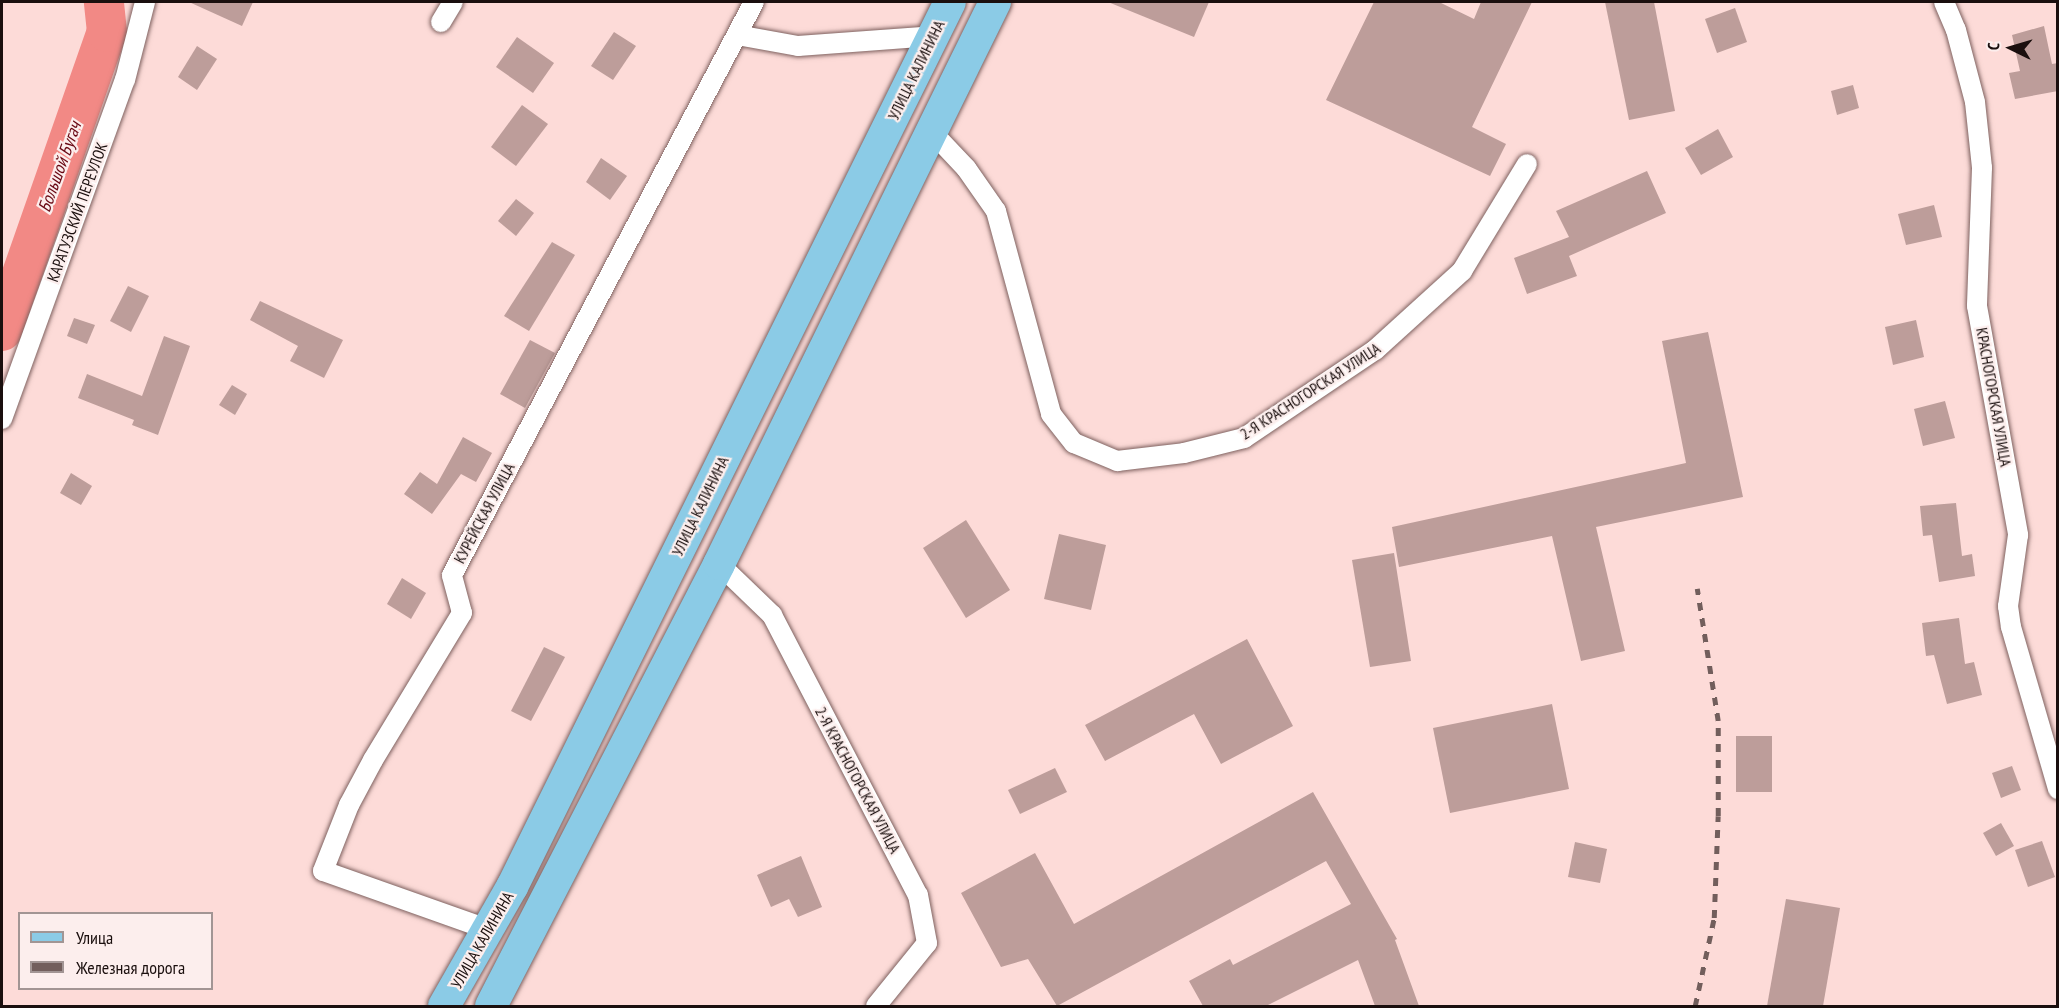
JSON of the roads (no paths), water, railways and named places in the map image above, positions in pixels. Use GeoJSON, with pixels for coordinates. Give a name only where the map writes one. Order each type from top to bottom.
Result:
{"type":"FeatureCollection","features":[{"type":"Feature","properties":{"kind":"main road","name":"УЛИЦА КАЛИНИНА"},"geometry":{"type":"LineString","coordinates":[[444,1006],[523,866],[950,2]]}},
{"type":"Feature","properties":{"kind":"main road"},"geometry":{"type":"LineString","coordinates":[[491,1006],[719,564],[995,2]]}},
{"type":"Feature","properties":{"kind":"street","name":"КАРАТУЗСКИЙ ПЕРЕУЛОК"},"geometry":{"type":"LineString","coordinates":[[2,419],[125,80],[145,2]]}},
{"type":"Feature","properties":{"kind":"street"},"geometry":{"type":"LineString","coordinates":[[441,22],[453,2]]}},
{"type":"Feature","properties":{"kind":"street","name":"КУРЕЙСКАЯ УЛИЦА"},"geometry":{"type":"LineString","coordinates":[[487,929],[323,871],[368,769],[462,613],[452,575],[754,2]]}},
{"type":"Feature","properties":{"kind":"street","name":"КРАСНОГОРСКАЯ УЛИЦА"},"geometry":{"type":"LineString","coordinates":[[1944,2],[1956,30],[1975,102],[1982,168],[1977,306],[2018,535],[2008,606],[2011,627],[2058,789]]}},
{"type":"Feature","properties":{"kind":"street"},"geometry":{"type":"LineString","coordinates":[[737,35],[798,46],[933,36]]}},
{"type":"Feature","properties":{"kind":"street","name":"2-Я КРАСНОГОРСКАЯ УЛИЦА"},"geometry":{"type":"LineString","coordinates":[[931,131],[966,168],[996,211],[1051,414],[1074,443],[1117,461],[1184,453],[1244,438],[1375,350],[1462,272],[1527,164]]}},
{"type":"Feature","properties":{"kind":"street","name":"2-Я КРАСНОГОРСКАЯ УЛИЦА"},"geometry":{"type":"LineString","coordinates":[[719,564],[772,615],[918,895],[927,943],[876,1006]]}},
{"type":"Feature","properties":{"kind":"waterway","name":"Большой Бугач"},"geometry":{"type":"LineString","coordinates":[[2,331],[107,32],[104,2]]}},
{"type":"Feature","properties":{"kind":"railway"},"geometry":{"type":"LineString","coordinates":[[1695,1006],[1714,918],[1718,816],[1718,721],[1697,589]]}}]}
